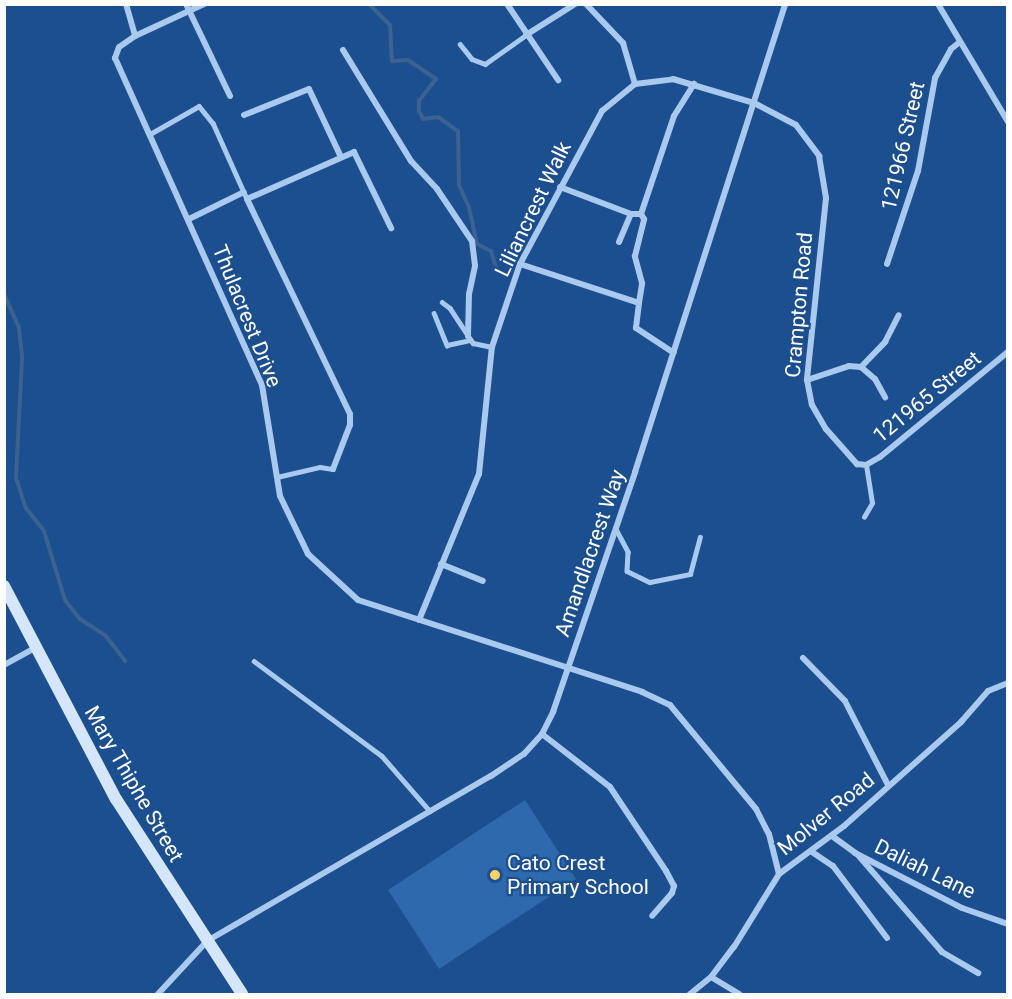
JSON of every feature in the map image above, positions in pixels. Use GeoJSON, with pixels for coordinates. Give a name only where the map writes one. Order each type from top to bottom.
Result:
{"type":"FeatureCollection","features":[{"type":"Feature","properties":{"kind":"street"},"geometry":{"type":"LineString","coordinates":[[126,4],[135,36],[187,8],[204,4]]}},
{"type":"Feature","properties":{"kind":"street"},"geometry":{"type":"LineString","coordinates":[[507,4],[558,80]]}},
{"type":"Feature","properties":{"kind":"street"},"geometry":{"type":"LineString","coordinates":[[526,35],[575,4]]}},
{"type":"Feature","properties":{"kind":"street"},"geometry":{"type":"LineString","coordinates":[[586,4],[623,43],[635,84]]}},
{"type":"Feature","properties":{"kind":"street","name":"Amandlacrest Way"},"geometry":{"type":"LineString","coordinates":[[158,994],[207,941],[524,754],[542,734],[568,669],[616,529],[785,4]]}},
{"type":"Feature","properties":{"kind":"street"},"geometry":{"type":"LineString","coordinates":[[938,4],[1008,122]]}},
{"type":"Feature","properties":{"kind":"street"},"geometry":{"type":"LineString","coordinates":[[187,8],[230,96]]}},
{"type":"Feature","properties":{"kind":"street","name":"Thulacrest Drive"},"geometry":{"type":"LineString","coordinates":[[135,36],[119,46],[115,58],[262,385],[278,477],[288,514],[314,562],[358,600],[658,698],[682,715],[756,809],[769,834],[779,874]]}},
{"type":"Feature","properties":{"kind":"street","name":"121966 Street"},"geometry":{"type":"LineString","coordinates":[[887,264],[918,171],[935,78],[951,49],[960,42]]}},
{"type":"Feature","properties":{"kind":"street"},"geometry":{"type":"LineString","coordinates":[[343,50],[411,161],[436,189],[472,241],[475,266],[469,294],[469,338]]}},
{"type":"Feature","properties":{"kind":"street","name":"Liliancrest Walk"},"geometry":{"type":"LineString","coordinates":[[419,620],[484,453],[492,347],[520,264],[602,111],[635,84],[664,79],[694,84],[754,104]]}},
{"type":"Feature","properties":{"kind":"street"},"geometry":{"type":"LineString","coordinates":[[674,353],[636,328],[642,283],[635,256],[644,219],[641,214],[674,116],[694,84]]}},
{"type":"Feature","properties":{"kind":"street"},"geometry":{"type":"LineString","coordinates":[[243,115],[309,89],[341,157]]}},
{"type":"Feature","properties":{"kind":"street","name":"Crampton Road"},"geometry":{"type":"LineString","coordinates":[[754,104],[796,125],[811,142],[824,167],[826,198],[807,380],[812,405],[825,429],[857,464],[866,465]]}},
{"type":"Feature","properties":{"kind":"street"},"geometry":{"type":"LineString","coordinates":[[189,219],[354,152],[358,155],[391,228]]}},
{"type":"Feature","properties":{"kind":"street"},"geometry":{"type":"LineString","coordinates":[[560,187],[631,214],[641,214]]}},
{"type":"Feature","properties":{"kind":"street"},"geometry":{"type":"LineString","coordinates":[[246,195],[350,414],[350,425],[333,469]]}},
{"type":"Feature","properties":{"kind":"street"},"geometry":{"type":"LineString","coordinates":[[619,242],[631,214]]}},
{"type":"Feature","properties":{"kind":"street"},"geometry":{"type":"LineString","coordinates":[[520,264],[639,303]]}},
{"type":"Feature","properties":{"kind":"street"},"geometry":{"type":"LineString","coordinates":[[861,367],[885,342],[899,315]]}},
{"type":"Feature","properties":{"kind":"street","name":"121965 Street"},"geometry":{"type":"LineString","coordinates":[[866,465],[1008,352]]}},
{"type":"Feature","properties":{"kind":"street"},"geometry":{"type":"LineString","coordinates":[[807,380],[849,366],[861,367],[875,379],[885,397]]}},
{"type":"Feature","properties":{"kind":"street"},"geometry":{"type":"LineString","coordinates":[[441,564],[483,581]]}},
{"type":"Feature","properties":{"kind":"street","name":"Mary Thiphe Street"},"geometry":{"type":"LineString","coordinates":[[4,586],[116,799],[242,994]]}},
{"type":"Feature","properties":{"kind":"street"},"geometry":{"type":"LineString","coordinates":[[4,665],[35,648]]}},
{"type":"Feature","properties":{"kind":"street"},"geometry":{"type":"LineString","coordinates":[[803,658],[846,701],[888,785]]}},
{"type":"Feature","properties":{"kind":"street","name":"Molver Road"},"geometry":{"type":"LineString","coordinates":[[690,994],[711,977],[779,874],[832,836],[961,722],[988,691],[1008,683]]}},
{"type":"Feature","properties":{"kind":"street"},"geometry":{"type":"LineString","coordinates":[[542,734],[610,787],[666,871],[674,886],[672,893],[652,916]]}},
{"type":"Feature","properties":{"kind":"street","name":"Daliah Lane"},"geometry":{"type":"LineString","coordinates":[[832,836],[855,853],[962,908],[1008,924]]}},
{"type":"Feature","properties":{"kind":"street"},"geometry":{"type":"LineString","coordinates":[[812,852],[833,866],[887,938]]}},
{"type":"Feature","properties":{"kind":"street"},"geometry":{"type":"LineString","coordinates":[[855,853],[942,952],[978,973]]}},
{"type":"Feature","properties":{"kind":"street"},"geometry":{"type":"LineString","coordinates":[[711,977],[739,994]]}},
{"type":"Feature","properties":{"kind":"lane"},"geometry":{"type":"LineString","coordinates":[[460,44],[472,59],[485,64],[526,35]]}},
{"type":"Feature","properties":{"kind":"lane"},"geometry":{"type":"LineString","coordinates":[[150,134],[199,106],[213,123],[246,195]]}},
{"type":"Feature","properties":{"kind":"lane"},"geometry":{"type":"LineString","coordinates":[[442,302],[469,338],[492,347]]}},
{"type":"Feature","properties":{"kind":"lane"},"geometry":{"type":"LineString","coordinates":[[434,313],[447,345],[469,338]]}},
{"type":"Feature","properties":{"kind":"lane"},"geometry":{"type":"LineString","coordinates":[[864,518],[872,502],[866,465]]}},
{"type":"Feature","properties":{"kind":"lane"},"geometry":{"type":"LineString","coordinates":[[278,477],[320,467],[333,469]]}},
{"type":"Feature","properties":{"kind":"lane"},"geometry":{"type":"LineString","coordinates":[[616,529],[628,552],[627,571],[650,582],[690,574],[700,537]]}},
{"type":"Feature","properties":{"kind":"lane"},"geometry":{"type":"LineString","coordinates":[[254,661],[382,756],[430,811]]}},
{"type":"Feature","properties":{"kind":"shaded area"},"geometry":{"type":"Polygon","coordinates":[[[525,800],[576,879],[439,969],[388,890],[525,800]]]}},
{"type":"Feature","properties":{"kind":"waterway"},"geometry":{"type":"LineString","coordinates":[[369,4],[390,25],[392,61],[408,60],[436,79],[419,101],[419,111],[423,119],[438,117],[458,131],[459,185],[469,207],[477,244],[491,251],[497,271]]}},
{"type":"Feature","properties":{"kind":"waterway"},"geometry":{"type":"LineString","coordinates":[[4,255],[4,277]]}},
{"type":"Feature","properties":{"kind":"waterway"},"geometry":{"type":"LineString","coordinates":[[4,294],[19,328],[22,359],[16,478],[26,508],[44,531],[65,600],[80,619],[105,635],[125,661]]}},
{"type":"Feature","properties":{"kind":"place","name":"Cato Crest Primary School"},"geometry":{"type":"Point","coordinates":[495,875]}}]}
